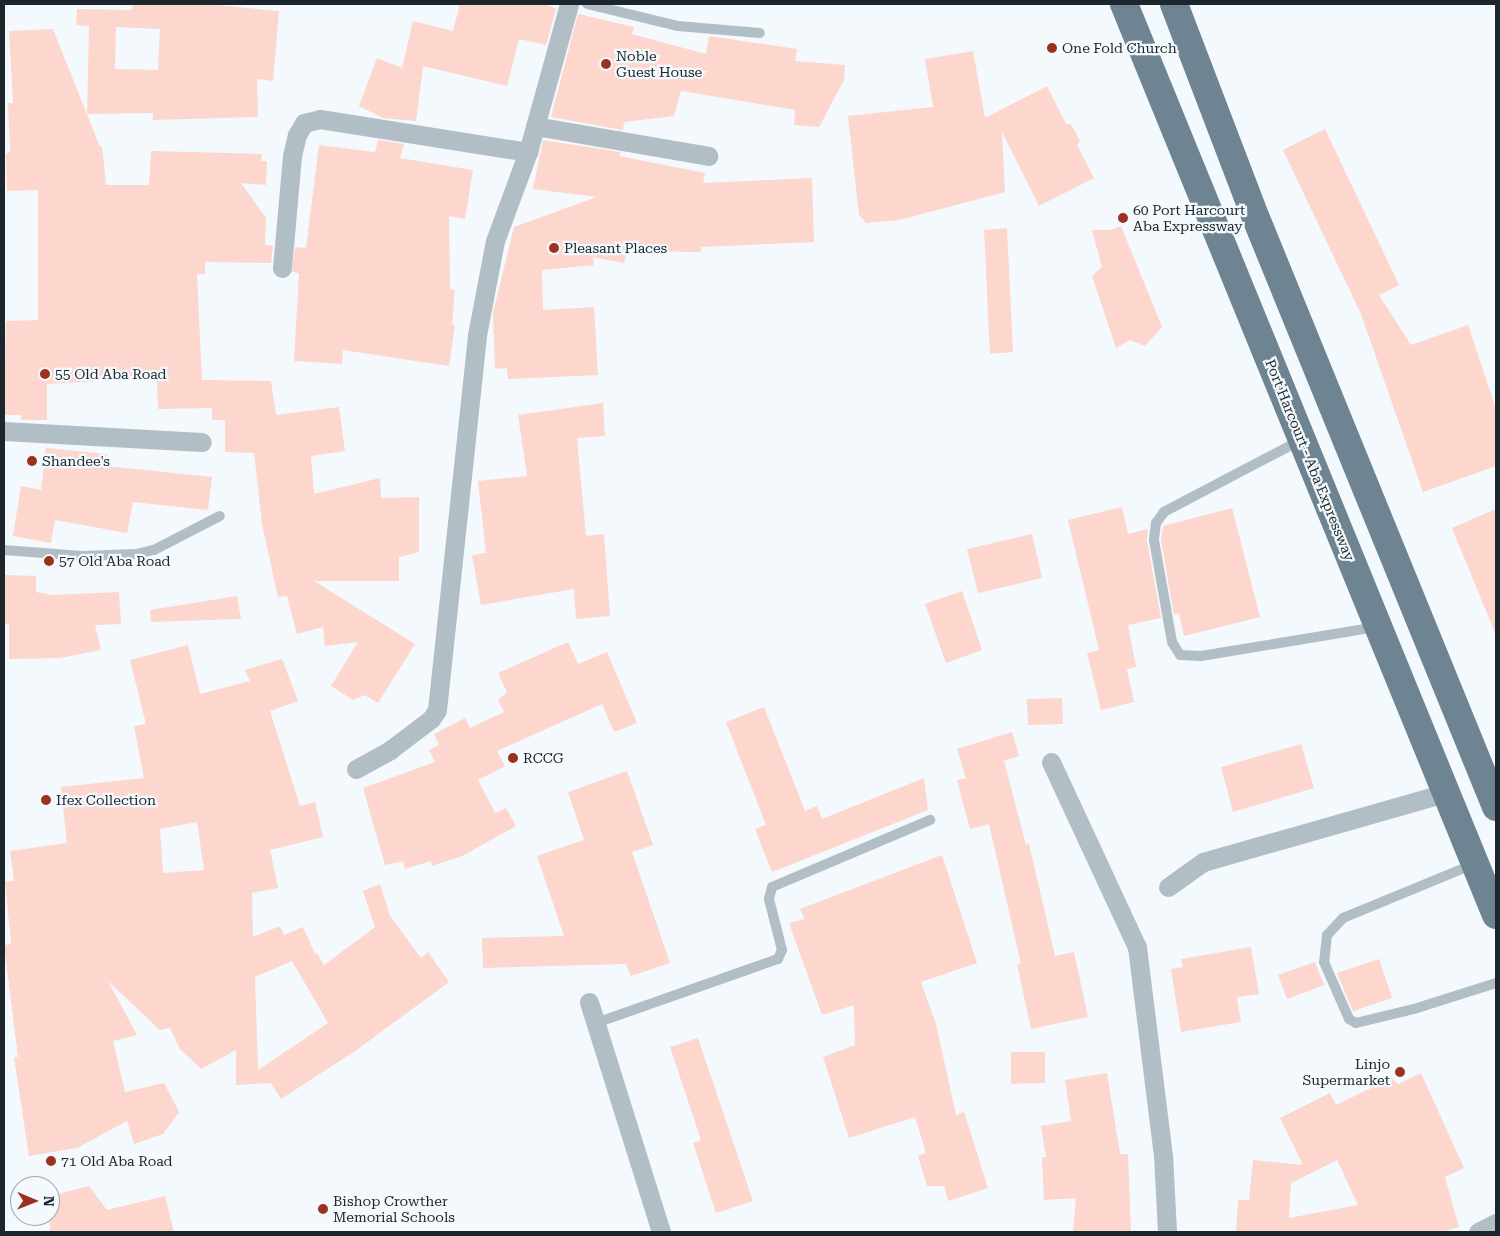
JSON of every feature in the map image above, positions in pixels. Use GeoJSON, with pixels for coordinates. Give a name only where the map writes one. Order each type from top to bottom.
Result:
{"type":"FeatureCollection","features":[{"type":"Feature","properties":{"kind":"highway","name":"Port Harcourt - Aba Expressway"},"geometry":{"type":"LineString","coordinates":[[1124,4],[1496,915]]}},
{"type":"Feature","properties":{"kind":"highway"},"geometry":{"type":"LineString","coordinates":[[1174,4],[1251,206],[1496,807]]}},
{"type":"Feature","properties":{"kind":"street"},"geometry":{"type":"LineString","coordinates":[[356,769],[390,750],[432,719],[437,710],[477,335],[495,241],[528,152],[569,4]]}},
{"type":"Feature","properties":{"kind":"street"},"geometry":{"type":"LineString","coordinates":[[282,268],[292,156],[297,135],[304,123],[320,119],[528,152]]}},
{"type":"Feature","properties":{"kind":"street"},"geometry":{"type":"LineString","coordinates":[[534,126],[708,156]]}},
{"type":"Feature","properties":{"kind":"street"},"geometry":{"type":"LineString","coordinates":[[4,431],[202,442]]}},
{"type":"Feature","properties":{"kind":"street"},"geometry":{"type":"LineString","coordinates":[[1052,762],[1137,947],[1163,1155],[1167,1232]]}},
{"type":"Feature","properties":{"kind":"street"},"geometry":{"type":"LineString","coordinates":[[1168,887],[1203,862],[1446,793]]}},
{"type":"Feature","properties":{"kind":"street"},"geometry":{"type":"LineString","coordinates":[[589,1002],[661,1232]]}},
{"type":"Feature","properties":{"kind":"street"},"geometry":{"type":"LineString","coordinates":[[1478,1232],[1496,1223]]}},
{"type":"Feature","properties":{"kind":"lane"},"geometry":{"type":"LineString","coordinates":[[587,4],[678,26],[760,32]]}},
{"type":"Feature","properties":{"kind":"lane"},"geometry":{"type":"LineString","coordinates":[[1302,440],[1164,512],[1156,523],[1154,540],[1172,642],[1180,655],[1201,656],[1379,627]]}},
{"type":"Feature","properties":{"kind":"lane"},"geometry":{"type":"LineString","coordinates":[[4,550],[82,556],[136,554],[154,550],[220,516]]}},
{"type":"Feature","properties":{"kind":"lane"},"geometry":{"type":"LineString","coordinates":[[596,1023],[778,959],[782,950],[769,899],[772,887],[930,820]]}},
{"type":"Feature","properties":{"kind":"lane"},"geometry":{"type":"LineString","coordinates":[[1475,864],[1369,905],[1343,918],[1327,935],[1324,962],[1349,1020],[1356,1023],[1414,1010],[1496,983]]}},
{"type":"Feature","properties":{"kind":"building"},"geometry":{"type":"Polygon","coordinates":[[[133,4],[206,4],[279,11],[273,81],[257,79],[258,117],[153,120],[153,113],[87,114],[89,26],[76,25],[77,9],[132,10],[133,4]],[[116,27],[115,69],[158,70],[160,29],[116,27]]]}},
{"type":"Feature","properties":{"kind":"building"},"geometry":{"type":"Polygon","coordinates":[[[460,4],[545,4],[556,9],[546,45],[519,39],[507,86],[423,66],[416,121],[383,118],[359,106],[377,58],[402,68],[413,21],[453,31],[460,4]]]}},
{"type":"Feature","properties":{"kind":"building"},"geometry":{"type":"Polygon","coordinates":[[[578,14],[634,27],[632,34],[706,54],[709,36],[797,49],[795,61],[845,65],[844,80],[819,127],[794,125],[795,110],[681,91],[674,116],[624,122],[623,130],[551,117],[578,14]]]}},
{"type":"Feature","properties":{"kind":"building"},"geometry":{"type":"Polygon","coordinates":[[[53,29],[100,147],[102,146],[106,185],[149,185],[151,151],[262,154],[261,161],[267,161],[266,185],[241,183],[266,218],[265,245],[273,246],[271,263],[205,262],[205,274],[197,274],[202,380],[271,381],[276,415],[339,407],[345,451],[311,456],[314,494],[380,478],[381,498],[419,497],[419,552],[399,557],[399,581],[314,581],[415,644],[378,703],[365,695],[353,700],[331,686],[358,642],[325,646],[323,627],[297,634],[287,596],[278,597],[262,524],[254,453],[225,452],[225,420],[212,420],[212,408],[158,409],[157,378],[47,384],[47,420],[21,420],[21,415],[4,415],[6,321],[38,320],[38,190],[7,191],[6,154],[10,152],[8,103],[13,103],[9,31],[53,29]]]}},
{"type":"Feature","properties":{"kind":"building"},"geometry":{"type":"Polygon","coordinates":[[[973,51],[985,118],[1047,86],[1066,124],[1071,124],[1080,141],[1077,145],[1094,178],[1039,206],[1002,132],[1005,192],[899,220],[866,223],[859,215],[848,116],[933,107],[925,59],[973,51]]]}},
{"type":"Feature","properties":{"kind":"building"},"geometry":{"type":"Polygon","coordinates":[[[1325,129],[1399,285],[1379,295],[1411,345],[1468,325],[1496,409],[1496,466],[1423,492],[1361,314],[1283,150],[1325,129]]]}},
{"type":"Feature","properties":{"kind":"building"},"geometry":{"type":"Polygon","coordinates":[[[378,140],[404,144],[400,158],[473,170],[465,219],[449,216],[450,289],[455,290],[452,325],[455,325],[449,366],[343,350],[342,364],[294,361],[299,273],[292,272],[295,247],[306,248],[319,145],[375,152],[378,140]]]}},
{"type":"Feature","properties":{"kind":"building"},"geometry":{"type":"Polygon","coordinates":[[[543,140],[620,152],[619,156],[705,173],[703,183],[812,178],[814,242],[701,247],[701,252],[627,251],[624,263],[593,257],[594,265],[542,270],[543,310],[594,307],[598,375],[508,379],[507,368],[495,369],[493,313],[514,227],[597,197],[533,189],[543,140]]]}},
{"type":"Feature","properties":{"kind":"building"},"geometry":{"type":"Polygon","coordinates":[[[1121,226],[1162,327],[1145,346],[1130,340],[1116,348],[1092,276],[1102,267],[1092,230],[1111,230],[1121,226]]]}},
{"type":"Feature","properties":{"kind":"building"},"geometry":{"type":"Polygon","coordinates":[[[1007,228],[1013,352],[990,354],[984,230],[1007,228]]]}},
{"type":"Feature","properties":{"kind":"building"},"geometry":{"type":"Polygon","coordinates":[[[603,403],[605,436],[577,438],[586,536],[604,534],[610,616],[576,619],[574,589],[481,605],[472,555],[486,553],[478,481],[527,476],[518,415],[603,403]]]}},
{"type":"Feature","properties":{"kind":"building"},"geometry":{"type":"Polygon","coordinates":[[[46,448],[107,454],[106,466],[212,477],[208,510],[133,502],[127,533],[55,520],[51,543],[13,536],[21,486],[41,490],[46,448]]]}},
{"type":"Feature","properties":{"kind":"building"},"geometry":{"type":"Polygon","coordinates":[[[1122,507],[1128,534],[1148,529],[1147,541],[1161,618],[1128,625],[1136,667],[1127,669],[1134,702],[1101,710],[1087,653],[1099,650],[1068,520],[1122,507]]]}},
{"type":"Feature","properties":{"kind":"building"},"geometry":{"type":"Polygon","coordinates":[[[1232,508],[1260,617],[1184,636],[1179,613],[1174,615],[1161,540],[1163,526],[1232,508]]]}},
{"type":"Feature","properties":{"kind":"building"},"geometry":{"type":"Polygon","coordinates":[[[1496,509],[1496,635],[1452,528],[1496,509]]]}},
{"type":"Feature","properties":{"kind":"building"},"geometry":{"type":"Polygon","coordinates":[[[1032,534],[1042,578],[978,593],[967,549],[1032,534]]]}},
{"type":"Feature","properties":{"kind":"building"},"geometry":{"type":"Polygon","coordinates":[[[4,575],[36,576],[36,592],[52,595],[119,592],[121,624],[95,625],[101,650],[60,658],[9,659],[9,624],[4,624],[4,575]]]}},
{"type":"Feature","properties":{"kind":"building"},"geometry":{"type":"Polygon","coordinates":[[[962,591],[982,650],[946,663],[925,604],[962,591]]]}},
{"type":"Feature","properties":{"kind":"building"},"geometry":{"type":"Polygon","coordinates":[[[237,596],[241,619],[151,622],[150,610],[237,596]]]}},
{"type":"Feature","properties":{"kind":"building"},"geometry":{"type":"Polygon","coordinates":[[[568,642],[578,664],[607,652],[637,723],[614,732],[602,704],[497,751],[505,766],[478,780],[495,813],[506,808],[516,826],[462,856],[432,866],[431,861],[405,869],[403,861],[385,865],[363,788],[435,762],[429,750],[439,745],[434,734],[465,718],[470,728],[504,712],[498,700],[507,692],[498,673],[568,642]]]}},
{"type":"Feature","properties":{"kind":"building"},"geometry":{"type":"Polygon","coordinates":[[[188,645],[200,694],[250,681],[245,670],[282,659],[298,701],[270,711],[300,806],[315,802],[323,837],[270,850],[278,888],[252,893],[253,937],[280,926],[284,935],[303,927],[315,954],[317,953],[324,965],[375,927],[363,891],[380,884],[390,916],[421,958],[428,952],[449,982],[358,1049],[281,1099],[271,1083],[236,1085],[236,1050],[201,1069],[180,1049],[170,1028],[160,1030],[108,981],[137,1035],[113,1041],[125,1092],[164,1083],[179,1112],[163,1134],[134,1144],[127,1121],[77,1148],[29,1156],[14,1057],[18,1057],[4,945],[11,944],[5,882],[14,881],[10,851],[67,843],[61,787],[144,778],[134,726],[146,724],[130,660],[188,645]],[[197,822],[160,829],[163,873],[204,870],[197,822]],[[292,961],[255,977],[258,1070],[328,1023],[292,961]]]}},
{"type":"Feature","properties":{"kind":"building"},"geometry":{"type":"Polygon","coordinates":[[[1062,698],[1063,724],[1028,725],[1027,699],[1062,698]]]}},
{"type":"Feature","properties":{"kind":"building"},"geometry":{"type":"Polygon","coordinates":[[[764,707],[805,811],[817,806],[822,819],[924,778],[928,810],[772,872],[755,829],[766,825],[726,722],[764,707]]]}},
{"type":"Feature","properties":{"kind":"building"},"geometry":{"type":"Polygon","coordinates":[[[1012,732],[1019,756],[1004,761],[1026,845],[1029,844],[1055,956],[1074,952],[1088,1017],[1031,1029],[1017,964],[1021,964],[989,824],[970,829],[957,780],[966,778],[957,749],[1012,732]]]}},
{"type":"Feature","properties":{"kind":"building"},"geometry":{"type":"Polygon","coordinates":[[[1301,744],[1314,788],[1233,812],[1221,767],[1301,744]]]}},
{"type":"Feature","properties":{"kind":"building"},"geometry":{"type":"Polygon","coordinates":[[[627,771],[653,845],[632,852],[670,963],[631,976],[626,964],[483,968],[482,938],[564,936],[537,856],[584,840],[568,792],[627,771]]]}},
{"type":"Feature","properties":{"kind":"building"},"geometry":{"type":"Polygon","coordinates":[[[942,855],[977,963],[921,982],[936,1024],[956,1115],[964,1112],[988,1188],[948,1201],[944,1186],[927,1186],[918,1156],[926,1153],[915,1117],[849,1138],[823,1057],[855,1045],[854,1005],[822,1015],[789,923],[805,919],[800,909],[942,855]]]}},
{"type":"Feature","properties":{"kind":"building"},"geometry":{"type":"Polygon","coordinates":[[[1251,947],[1259,994],[1237,997],[1241,1022],[1181,1032],[1171,969],[1183,967],[1181,959],[1251,947]]]}},
{"type":"Feature","properties":{"kind":"building"},"geometry":{"type":"Polygon","coordinates":[[[1379,959],[1392,998],[1353,1011],[1337,973],[1379,959]]]}},
{"type":"Feature","properties":{"kind":"building"},"geometry":{"type":"Polygon","coordinates":[[[1315,962],[1324,985],[1287,999],[1278,975],[1315,962]]]}},
{"type":"Feature","properties":{"kind":"building"},"geometry":{"type":"Polygon","coordinates":[[[698,1038],[753,1201],[716,1213],[693,1143],[701,1140],[670,1047],[698,1038]]]}},
{"type":"Feature","properties":{"kind":"building"},"geometry":{"type":"Polygon","coordinates":[[[1011,1052],[1045,1052],[1045,1083],[1011,1084],[1011,1052]]]}},
{"type":"Feature","properties":{"kind":"building"},"geometry":{"type":"Polygon","coordinates":[[[1107,1073],[1120,1154],[1128,1154],[1131,1232],[1073,1232],[1076,1198],[1044,1200],[1042,1157],[1046,1157],[1041,1126],[1071,1121],[1065,1080],[1107,1073]]]}},
{"type":"Feature","properties":{"kind":"building"},"geometry":{"type":"Polygon","coordinates":[[[1421,1073],[1464,1168],[1445,1177],[1459,1227],[1441,1232],[1236,1232],[1238,1200],[1249,1200],[1253,1160],[1303,1165],[1280,1118],[1330,1093],[1336,1105],[1392,1078],[1398,1084],[1421,1073]],[[1337,1160],[1291,1183],[1289,1218],[1358,1205],[1337,1160]]]}},
{"type":"Feature","properties":{"kind":"building"},"geometry":{"type":"Polygon","coordinates":[[[89,1186],[107,1210],[165,1196],[174,1232],[50,1232],[50,1226],[60,1226],[60,1193],[89,1186]]]}},
{"type":"Feature","properties":{"kind":"place","name":"One Fold Church"},"geometry":{"type":"Point","coordinates":[1052,48]}},
{"type":"Feature","properties":{"kind":"place","name":"Noble Guest House"},"geometry":{"type":"Point","coordinates":[606,64]}},
{"type":"Feature","properties":{"kind":"place","name":"60 Port Harcourt Aba Expressway"},"geometry":{"type":"Point","coordinates":[1123,218]}},
{"type":"Feature","properties":{"kind":"place","name":"Pleasant Places"},"geometry":{"type":"Point","coordinates":[554,248]}},
{"type":"Feature","properties":{"kind":"place","name":"55 Old Aba Road"},"geometry":{"type":"Point","coordinates":[45,374]}},
{"type":"Feature","properties":{"kind":"place","name":"Shandee's"},"geometry":{"type":"Point","coordinates":[32,461]}},
{"type":"Feature","properties":{"kind":"place","name":"57 Old Aba Road"},"geometry":{"type":"Point","coordinates":[49,561]}},
{"type":"Feature","properties":{"kind":"place","name":"RCCG"},"geometry":{"type":"Point","coordinates":[513,758]}},
{"type":"Feature","properties":{"kind":"place","name":"Ifex Collection"},"geometry":{"type":"Point","coordinates":[46,800]}},
{"type":"Feature","properties":{"kind":"place","name":"Linjo Supermarket"},"geometry":{"type":"Point","coordinates":[1400,1072]}},
{"type":"Feature","properties":{"kind":"place","name":"71 Old Aba Road"},"geometry":{"type":"Point","coordinates":[51,1161]}},
{"type":"Feature","properties":{"kind":"place","name":"Bishop Crowther Memorial Schools"},"geometry":{"type":"Point","coordinates":[323,1209]}}]}
